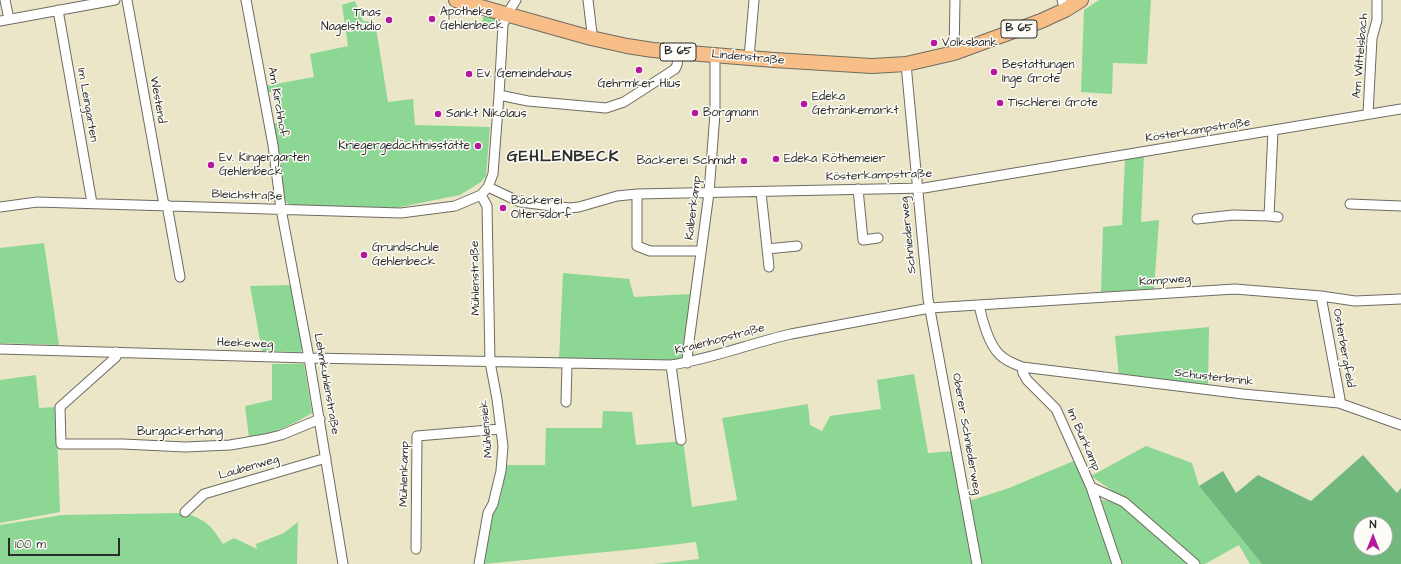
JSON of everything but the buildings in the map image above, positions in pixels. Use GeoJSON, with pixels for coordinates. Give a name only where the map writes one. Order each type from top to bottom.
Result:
{"type":"FeatureCollection","features":[{"type":"Feature","properties":{"kind":"main road","name":"Lindenstraße"},"geometry":{"type":"LineString","coordinates":[[456,0],[591,38],[627,46],[715,56],[872,66],[906,64],[954,53]]}},
{"type":"Feature","properties":{"kind":"main road","name":"B 65"},"geometry":{"type":"LineString","coordinates":[[954,53],[1014,32],[1064,5],[1081,0]]}},
{"type":"Feature","properties":{"kind":"street"},"geometry":{"type":"LineString","coordinates":[[5,0],[4,20],[115,0]]}},
{"type":"Feature","properties":{"kind":"street","name":"Westend"},"geometry":{"type":"LineString","coordinates":[[127,0],[180,277]]}},
{"type":"Feature","properties":{"kind":"street","name":"Am Kirchhof"},"geometry":{"type":"LineString","coordinates":[[246,0],[273,145],[281,209]]}},
{"type":"Feature","properties":{"kind":"street"},"geometry":{"type":"LineString","coordinates":[[488,187],[492,174],[499,95],[502,24],[516,0]]}},
{"type":"Feature","properties":{"kind":"street"},"geometry":{"type":"LineString","coordinates":[[588,0],[592,33],[591,38]]}},
{"type":"Feature","properties":{"kind":"street"},"geometry":{"type":"LineString","coordinates":[[749,58],[754,0]]}},
{"type":"Feature","properties":{"kind":"street"},"geometry":{"type":"LineString","coordinates":[[954,0],[954,53]]}},
{"type":"Feature","properties":{"kind":"street","name":"Am Wittelsbach"},"geometry":{"type":"LineString","coordinates":[[1368,114],[1372,38],[1376,20],[1377,0]]}},
{"type":"Feature","properties":{"kind":"street","name":"Im Leingarten"},"geometry":{"type":"LineString","coordinates":[[58,10],[92,203]]}},
{"type":"Feature","properties":{"kind":"street"},"geometry":{"type":"LineString","coordinates":[[499,95],[528,101],[600,108],[612,107],[624,102],[675,69],[678,65],[679,52]]}},
{"type":"Feature","properties":{"kind":"street","name":"Kalberkamp"},"geometry":{"type":"LineString","coordinates":[[687,363],[701,250],[710,193],[715,113],[715,56]]}},
{"type":"Feature","properties":{"kind":"street","name":"Schniederweg"},"geometry":{"type":"LineString","coordinates":[[906,64],[930,308]]}},
{"type":"Feature","properties":{"kind":"street","name":"Kösterkampstraße"},"geometry":{"type":"LineString","coordinates":[[488,187],[520,202],[569,208],[617,196],[637,194],[917,188],[1401,109]]}},
{"type":"Feature","properties":{"kind":"street"},"geometry":{"type":"LineString","coordinates":[[1197,219],[1233,215],[1274,217],[1273,131]]}},
{"type":"Feature","properties":{"kind":"street","name":"Bleichstraße"},"geometry":{"type":"LineString","coordinates":[[0,207],[37,202],[401,213],[455,206],[480,195],[488,187]]}},
{"type":"Feature","properties":{"kind":"street"},"geometry":{"type":"LineString","coordinates":[[858,189],[863,240],[878,238]]}},
{"type":"Feature","properties":{"kind":"street"},"geometry":{"type":"LineString","coordinates":[[761,192],[769,266]]}},
{"type":"Feature","properties":{"kind":"street"},"geometry":{"type":"LineString","coordinates":[[637,194],[637,246],[650,250],[701,250]]}},
{"type":"Feature","properties":{"kind":"street","name":"Mühlenstraße"},"geometry":{"type":"LineString","coordinates":[[480,195],[487,206],[490,362]]}},
{"type":"Feature","properties":{"kind":"street"},"geometry":{"type":"LineString","coordinates":[[1350,204],[1401,206]]}},
{"type":"Feature","properties":{"kind":"street","name":"Lehmkuhlenstraße"},"geometry":{"type":"LineString","coordinates":[[281,209],[320,419],[343,564]]}},
{"type":"Feature","properties":{"kind":"street"},"geometry":{"type":"LineString","coordinates":[[767,249],[797,246]]}},
{"type":"Feature","properties":{"kind":"street","name":"Kampweg"},"geometry":{"type":"LineString","coordinates":[[930,308],[1235,289],[1321,296],[1355,301],[1401,299]]}},
{"type":"Feature","properties":{"kind":"street","name":"Osterbergfeld"},"geometry":{"type":"LineString","coordinates":[[1321,296],[1340,399],[1339,404]]}},
{"type":"Feature","properties":{"kind":"street"},"geometry":{"type":"LineString","coordinates":[[979,305],[982,318],[996,351],[1008,361],[1022,367]]}},
{"type":"Feature","properties":{"kind":"street","name":"Kraienhopstraße"},"geometry":{"type":"LineString","coordinates":[[490,362],[671,365],[687,363],[791,334],[930,308]]}},
{"type":"Feature","properties":{"kind":"street","name":"Oberer Schniederweg"},"geometry":{"type":"LineString","coordinates":[[930,308],[977,564]]}},
{"type":"Feature","properties":{"kind":"street","name":"Heekeweg"},"geometry":{"type":"LineString","coordinates":[[0,349],[490,362]]}},
{"type":"Feature","properties":{"kind":"street","name":"Burgackerhang"},"geometry":{"type":"LineString","coordinates":[[116,352],[116,357],[60,407],[61,444],[123,444],[185,447],[230,445],[281,435],[320,419]]}},
{"type":"Feature","properties":{"kind":"street","name":"Mühlensiek"},"geometry":{"type":"LineString","coordinates":[[479,564],[488,513],[495,499],[502,471],[503,446],[498,399],[490,362]]}},
{"type":"Feature","properties":{"kind":"street"},"geometry":{"type":"LineString","coordinates":[[566,402],[567,364]]}},
{"type":"Feature","properties":{"kind":"street"},"geometry":{"type":"LineString","coordinates":[[671,365],[681,440]]}},
{"type":"Feature","properties":{"kind":"street","name":"Schusterbrink"},"geometry":{"type":"LineString","coordinates":[[1022,367],[1339,404],[1401,425]]}},
{"type":"Feature","properties":{"kind":"street","name":"Im Burkamp"},"geometry":{"type":"LineString","coordinates":[[1022,367],[1023,373],[1027,380],[1056,409],[1091,487],[1117,564]]}},
{"type":"Feature","properties":{"kind":"street","name":"Mühlenkamp"},"geometry":{"type":"LineString","coordinates":[[416,549],[417,436],[501,428]]}},
{"type":"Feature","properties":{"kind":"street","name":"Laubenweg"},"geometry":{"type":"LineString","coordinates":[[185,512],[204,494],[326,458]]}},
{"type":"Feature","properties":{"kind":"street"},"geometry":{"type":"LineString","coordinates":[[1091,487],[1124,502],[1195,564]]}},
{"type":"Feature","properties":{"kind":"green space"},"geometry":{"type":"Polygon","coordinates":[[[1099,0],[1151,0],[1147,64],[1113,63],[1112,94],[1081,92],[1084,10],[1099,0]]]}},
{"type":"Feature","properties":{"kind":"green space"},"geometry":{"type":"Polygon","coordinates":[[[355,1],[363,21],[375,22],[388,102],[413,99],[415,125],[490,127],[486,176],[481,182],[460,195],[395,208],[290,205],[285,201],[272,124],[281,122],[275,92],[266,92],[265,86],[314,77],[310,54],[348,46],[342,5],[355,1]]]}},
{"type":"Feature","properties":{"kind":"green space"},"geometry":{"type":"Polygon","coordinates":[[[486,15],[496,19],[496,28],[482,28],[483,17],[486,15]]]}},
{"type":"Feature","properties":{"kind":"green space"},"geometry":{"type":"Polygon","coordinates":[[[1144,155],[1141,222],[1159,220],[1154,289],[1101,292],[1103,227],[1122,225],[1125,159],[1144,155]]]}},
{"type":"Feature","properties":{"kind":"green space"},"geometry":{"type":"Polygon","coordinates":[[[44,243],[59,345],[0,343],[0,248],[44,243]]]}},
{"type":"Feature","properties":{"kind":"green space"},"geometry":{"type":"Polygon","coordinates":[[[563,273],[629,279],[634,297],[690,294],[685,355],[678,360],[559,360],[563,273]]]}},
{"type":"Feature","properties":{"kind":"green space"},"geometry":{"type":"Polygon","coordinates":[[[294,285],[303,347],[301,352],[262,351],[250,286],[294,285]]]}},
{"type":"Feature","properties":{"kind":"green space"},"geometry":{"type":"Polygon","coordinates":[[[1209,327],[1208,387],[1119,377],[1115,336],[1209,327]]]}},
{"type":"Feature","properties":{"kind":"green space"},"geometry":{"type":"Polygon","coordinates":[[[272,364],[304,364],[312,413],[296,422],[267,434],[249,438],[245,406],[272,400],[272,364]]]}},
{"type":"Feature","properties":{"kind":"green space"},"geometry":{"type":"Polygon","coordinates":[[[914,374],[928,453],[955,451],[975,564],[654,564],[699,559],[696,542],[484,564],[492,514],[500,500],[506,465],[545,465],[546,428],[602,428],[603,411],[632,412],[636,445],[683,441],[692,507],[737,500],[722,418],[808,404],[810,425],[822,431],[830,416],[881,409],[877,380],[914,374]]]}},
{"type":"Feature","properties":{"kind":"green space"},"geometry":{"type":"Polygon","coordinates":[[[36,375],[39,408],[56,407],[60,512],[0,523],[0,380],[36,375]]]}},
{"type":"Feature","properties":{"kind":"green space"},"geometry":{"type":"Polygon","coordinates":[[[1146,446],[1192,463],[1199,486],[1262,564],[1250,564],[1239,545],[1205,564],[1201,564],[1127,501],[1091,476],[1146,446]]]}},
{"type":"Feature","properties":{"kind":"green space"},"geometry":{"type":"Polygon","coordinates":[[[1363,455],[1397,493],[1401,488],[1401,564],[1262,564],[1199,486],[1223,471],[1236,493],[1258,475],[1311,501],[1363,455]]]}},
{"type":"Feature","properties":{"kind":"green space"},"geometry":{"type":"Polygon","coordinates":[[[1076,460],[1094,503],[1114,564],[980,564],[969,501],[1009,488],[1076,460]]]}},
{"type":"Feature","properties":{"kind":"green space"},"geometry":{"type":"Polygon","coordinates":[[[1098,499],[1123,504],[1192,564],[1120,564],[1098,499]]]}},
{"type":"Feature","properties":{"kind":"green space"},"geometry":{"type":"Polygon","coordinates":[[[185,513],[198,518],[207,524],[215,532],[223,544],[234,538],[257,549],[256,544],[284,533],[298,522],[297,564],[0,564],[0,525],[62,515],[185,513]]]}},
{"type":"Feature","properties":{"kind":"place","name":"Apotheke Gehlenbeck"},"geometry":{"type":"Point","coordinates":[432,19]}},
{"type":"Feature","properties":{"kind":"place","name":"Tinas Nagelstudio"},"geometry":{"type":"Point","coordinates":[389,20]}},
{"type":"Feature","properties":{"kind":"place","name":"Volksbank"},"geometry":{"type":"Point","coordinates":[934,43]}},
{"type":"Feature","properties":{"kind":"place","name":"Gehrmker Hius"},"geometry":{"type":"Point","coordinates":[639,70]}},
{"type":"Feature","properties":{"kind":"place","name":"Bestattungen Inge Grote"},"geometry":{"type":"Point","coordinates":[994,72]}},
{"type":"Feature","properties":{"kind":"place","name":"Ev. Gemeindehaus"},"geometry":{"type":"Point","coordinates":[469,74]}},
{"type":"Feature","properties":{"kind":"place","name":"Tischlerei Grote"},"geometry":{"type":"Point","coordinates":[1000,103]}},
{"type":"Feature","properties":{"kind":"place","name":"Edeka Getränkemarkt"},"geometry":{"type":"Point","coordinates":[804,104]}},
{"type":"Feature","properties":{"kind":"place","name":"Borgmann"},"geometry":{"type":"Point","coordinates":[695,113]}},
{"type":"Feature","properties":{"kind":"place","name":"Sankt Nikolaus"},"geometry":{"type":"Point","coordinates":[438,114]}},
{"type":"Feature","properties":{"kind":"place","name":"Kriegergedächtnisstätte"},"geometry":{"type":"Point","coordinates":[478,146]}},
{"type":"Feature","properties":{"kind":"place","name":"Edeka Röthemeier"},"geometry":{"type":"Point","coordinates":[776,159]}},
{"type":"Feature","properties":{"kind":"place","name":"Bäckerei Schmidt"},"geometry":{"type":"Point","coordinates":[744,161]}},
{"type":"Feature","properties":{"kind":"place","name":"Ev. Kingergarten Gehlenbeck"},"geometry":{"type":"Point","coordinates":[211,165]}},
{"type":"Feature","properties":{"kind":"place","name":"Bäckerei Oltersdorf"},"geometry":{"type":"Point","coordinates":[503,208]}},
{"type":"Feature","properties":{"kind":"place","name":"Grundschule Gehlenbeck"},"geometry":{"type":"Point","coordinates":[364,255]}},
{"type":"Feature","properties":{"kind":"district","name":"GEHLENBECK"},"geometry":{"type":"Point","coordinates":[563,158]}}]}
